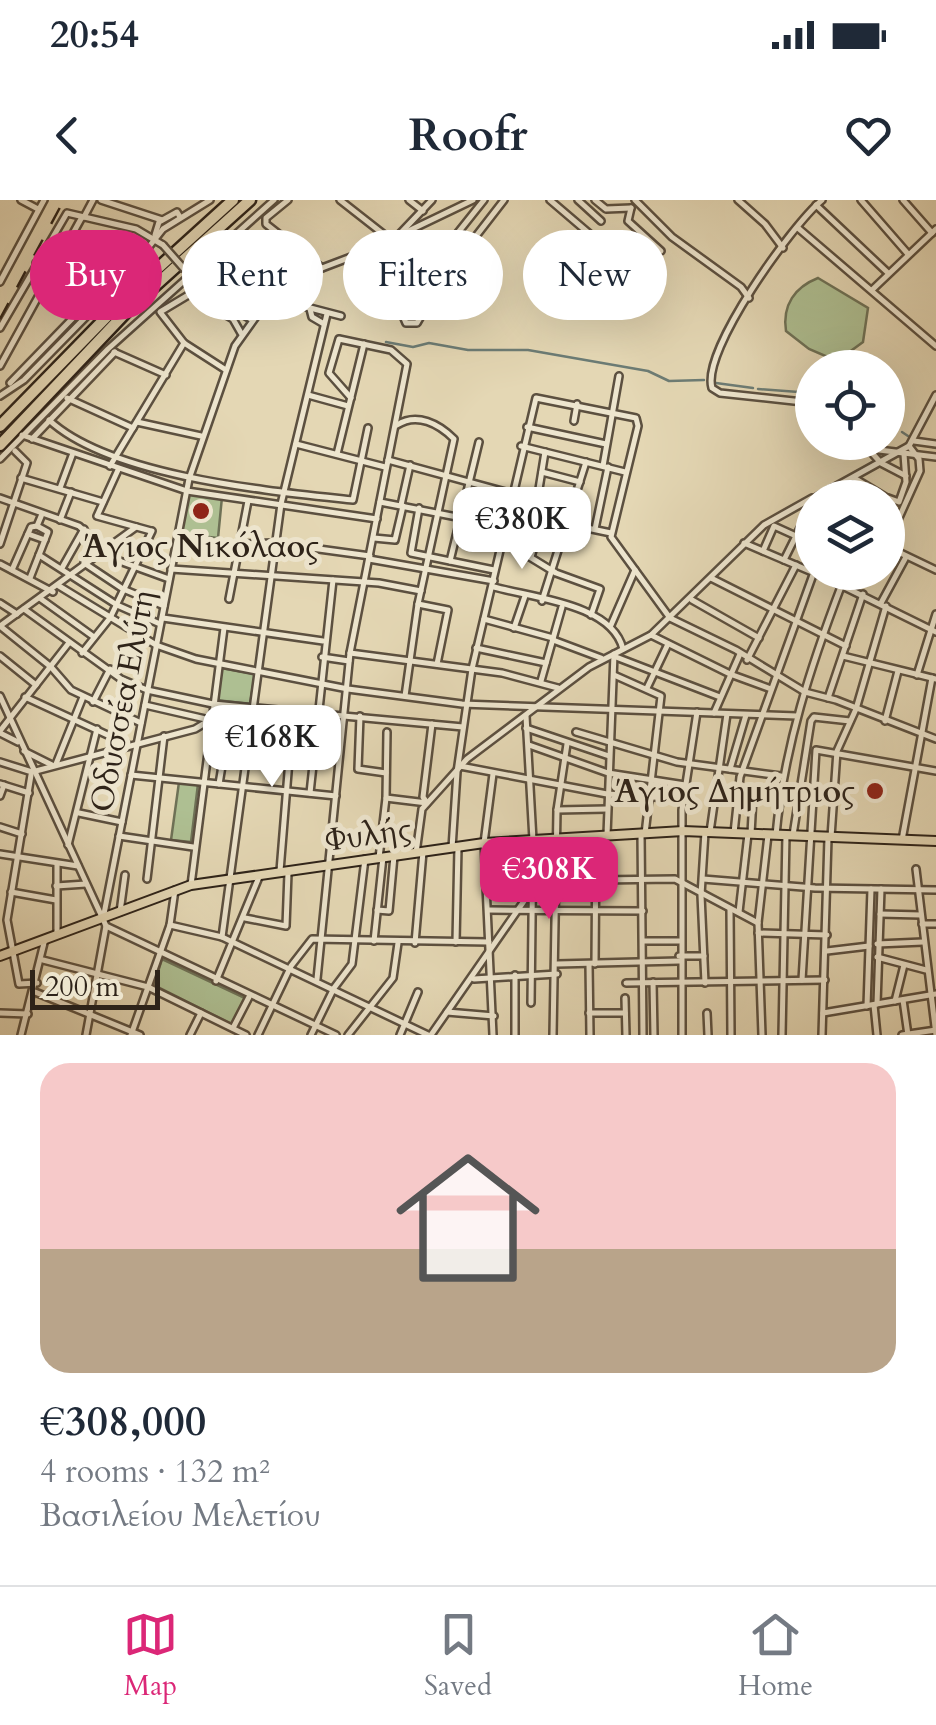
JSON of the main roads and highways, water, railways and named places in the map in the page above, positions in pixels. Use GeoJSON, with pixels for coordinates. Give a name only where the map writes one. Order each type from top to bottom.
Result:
{"type":"FeatureCollection","features":[{"type":"Feature","properties":{"kind":"highway"},"geometry":{"type":"LineString","coordinates":[[0,426],[124,299],[233,200]]}},
{"type":"Feature","properties":{"kind":"highway"},"geometry":{"type":"LineString","coordinates":[[0,444],[128,310],[250,200]]}},
{"type":"Feature","properties":{"kind":"main road","name":"Φυλής"},"geometry":{"type":"LineString","coordinates":[[0,956],[104,923],[120,912],[191,885],[455,847],[683,832],[936,841]]}},
{"type":"Feature","properties":{"kind":"waterway"},"geometry":{"type":"LineString","coordinates":[[386,342],[413,347],[429,343],[468,350],[528,350],[648,371],[669,381],[704,380]]}},
{"type":"Feature","properties":{"kind":"waterway"},"geometry":{"type":"LineString","coordinates":[[716,383],[753,388]]}},
{"type":"Feature","properties":{"kind":"waterway"},"geometry":{"type":"LineString","coordinates":[[758,389],[795,392]]}},
{"type":"Feature","properties":{"kind":"waterway"},"geometry":{"type":"LineString","coordinates":[[918,443],[936,448]]}},
{"type":"Feature","properties":{"kind":"railway"},"geometry":{"type":"LineString","coordinates":[[0,319],[64,200]]}},
{"type":"Feature","properties":{"kind":"place","name":"Άγιος Νικόλαος"},"geometry":{"type":"Point","coordinates":[201,511]}},
{"type":"Feature","properties":{"kind":"place","name":"Άγιος Δημήτριος"},"geometry":{"type":"Point","coordinates":[875,791]}}]}
